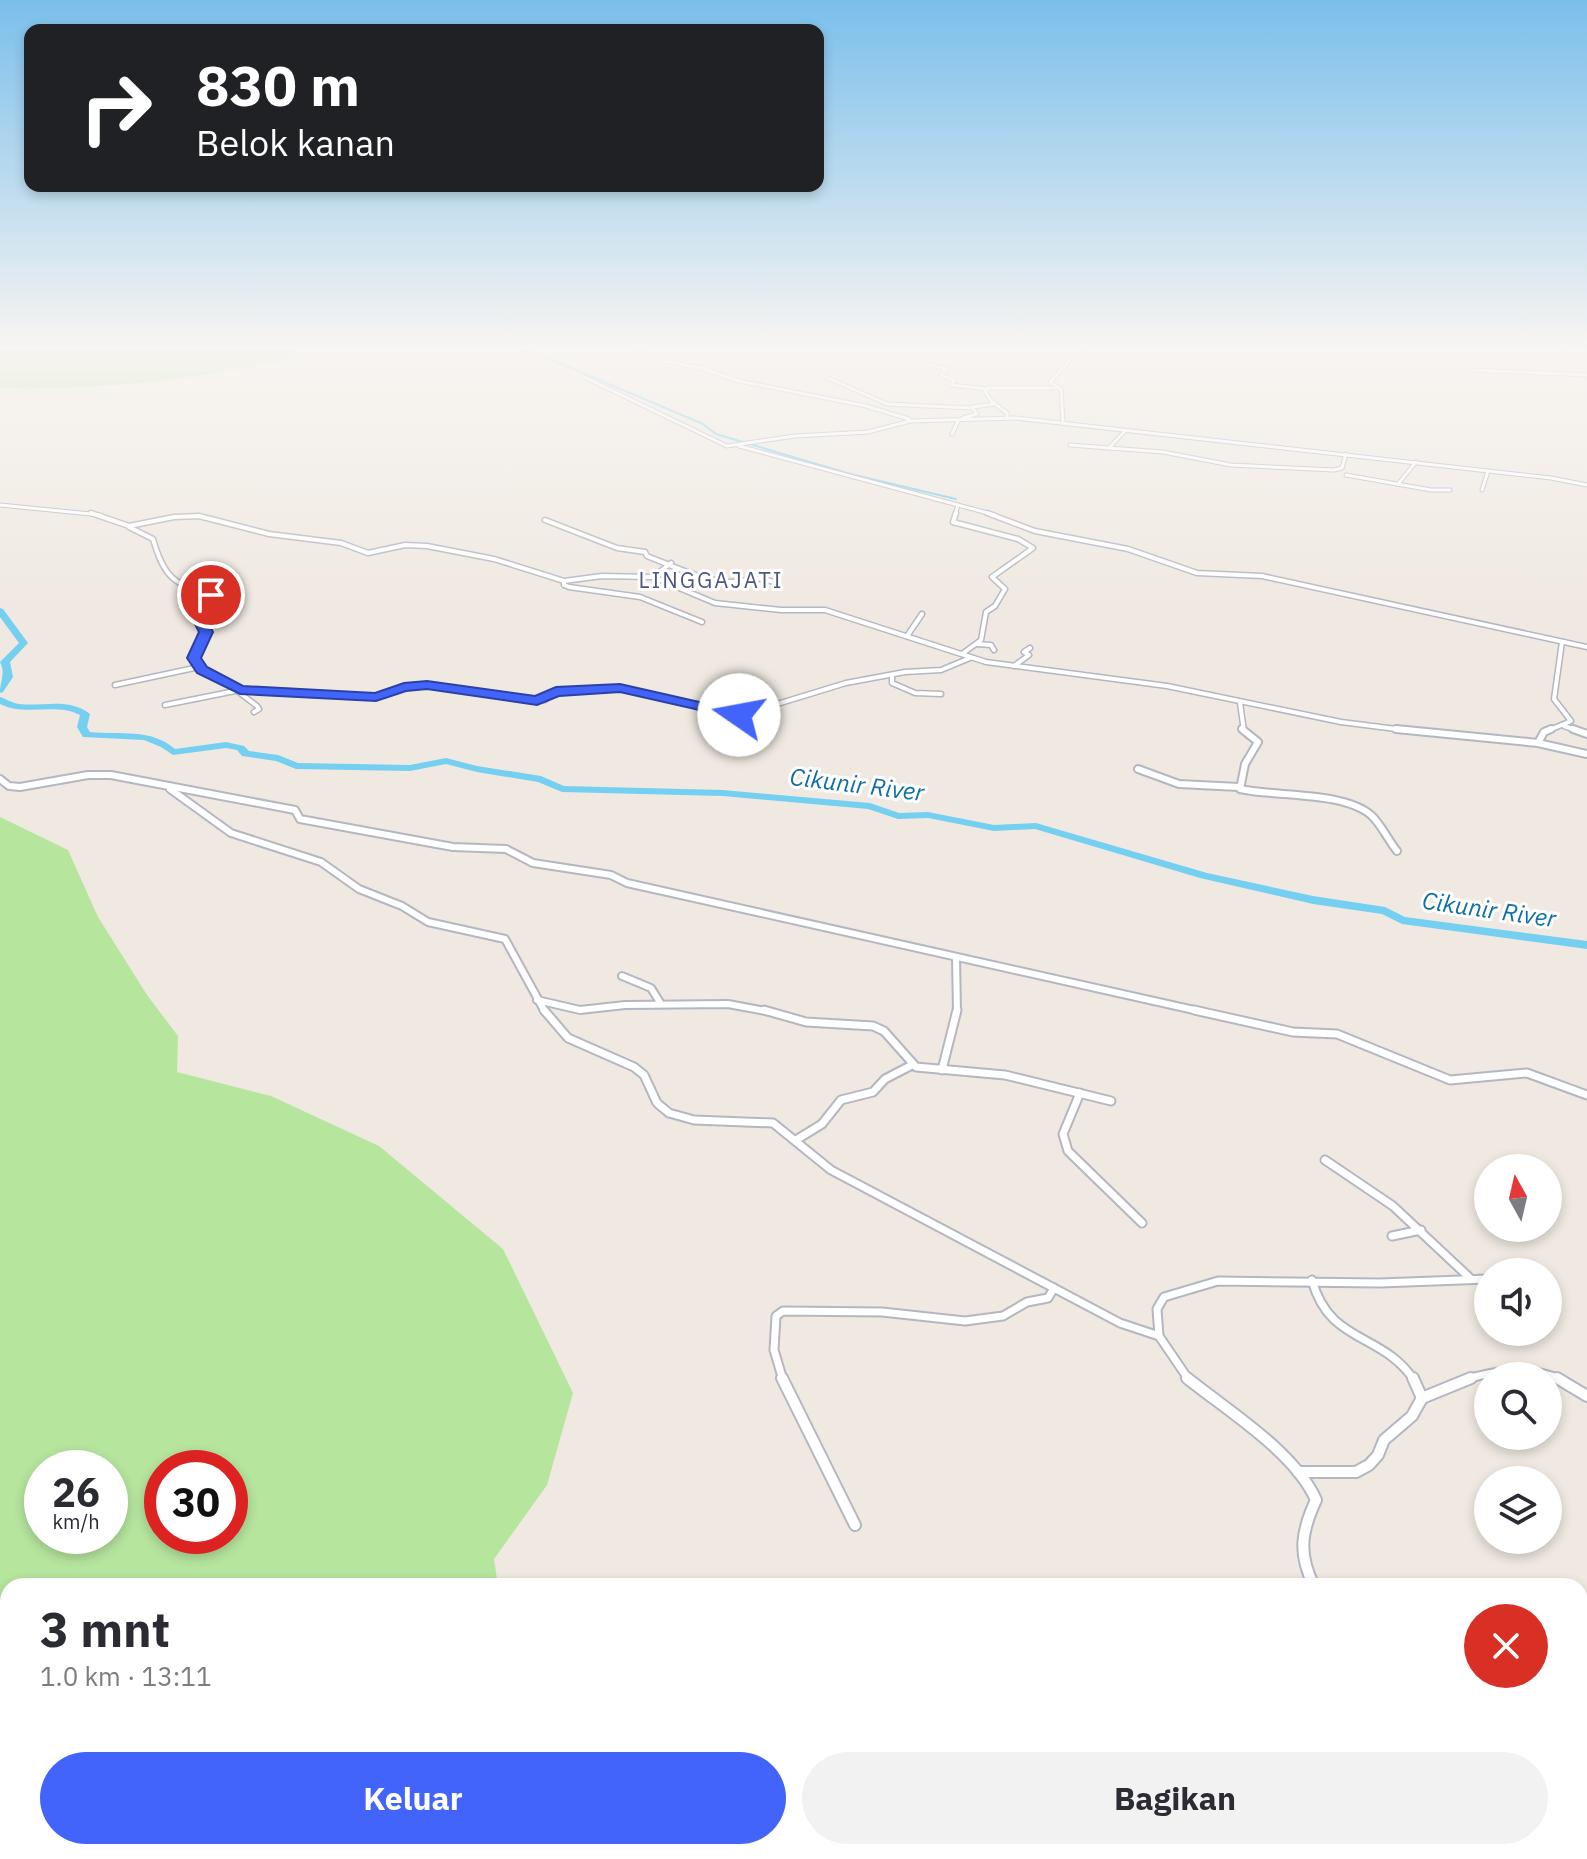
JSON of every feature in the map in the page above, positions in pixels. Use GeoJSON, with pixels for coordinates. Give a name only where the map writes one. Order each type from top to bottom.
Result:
{"type":"FeatureCollection","features":[{"type":"Feature","properties":{"kind":"street"},"geometry":{"type":"LineString","coordinates":[[703,436],[724,445],[739,445],[827,436]]}},
{"type":"Feature","properties":{"kind":"street"},"geometry":{"type":"LineString","coordinates":[[1109,448],[1120,436]]}},
{"type":"Feature","properties":{"kind":"street"},"geometry":{"type":"LineString","coordinates":[[1187,436],[1587,485]]}},
{"type":"Feature","properties":{"kind":"street"},"geometry":{"type":"LineString","coordinates":[[739,445],[1007,519],[1039,532],[1128,549],[1197,573],[1262,576],[1587,647]]}},
{"type":"Feature","properties":{"kind":"street"},"geometry":{"type":"LineString","coordinates":[[1070,445],[1163,452],[1231,465],[1334,470],[1342,468],[1346,454]]}},
{"type":"Feature","properties":{"kind":"street"},"geometry":{"type":"LineString","coordinates":[[1398,484],[1416,462]]}},
{"type":"Feature","properties":{"kind":"street"},"geometry":{"type":"LineString","coordinates":[[1482,490],[1486,487],[1488,471]]}},
{"type":"Feature","properties":{"kind":"street"},"geometry":{"type":"LineString","coordinates":[[1346,475],[1450,490]]}},
{"type":"Feature","properties":{"kind":"street"},"geometry":{"type":"LineString","coordinates":[[0,505],[97,514],[153,539],[161,567],[183,586],[212,596],[213,603],[199,619],[206,632],[194,657],[199,667],[238,690],[257,706],[259,709],[254,712]]}},
{"type":"Feature","properties":{"kind":"street"},"geometry":{"type":"LineString","coordinates":[[958,505],[953,522],[1018,539],[1033,548],[992,577],[1005,589],[995,606],[986,612],[981,640],[962,654]]}},
{"type":"Feature","properties":{"kind":"street"},"geometry":{"type":"LineString","coordinates":[[129,526],[194,515],[269,534],[341,543],[368,553],[405,545],[443,548],[494,559],[564,581],[592,576],[653,577],[708,602],[781,610],[825,610],[970,658],[1167,686],[1341,722],[1538,743],[1587,754]]}},
{"type":"Feature","properties":{"kind":"street"},"geometry":{"type":"LineString","coordinates":[[545,520],[617,548],[643,551],[647,556],[689,572],[733,582],[754,576],[774,582]]}},
{"type":"Feature","properties":{"kind":"street"},"geometry":{"type":"LineString","coordinates":[[653,577],[671,563]]}},
{"type":"Feature","properties":{"kind":"street"},"geometry":{"type":"LineString","coordinates":[[564,581],[564,585],[569,587],[611,590],[640,597],[702,622]]}},
{"type":"Feature","properties":{"kind":"street"},"geometry":{"type":"LineString","coordinates":[[907,636],[915,631],[916,627],[912,625],[922,614]]}},
{"type":"Feature","properties":{"kind":"street"},"geometry":{"type":"LineString","coordinates":[[1538,743],[1544,732],[1571,721],[1554,699],[1562,642]]}},
{"type":"Feature","properties":{"kind":"street"},"geometry":{"type":"LineString","coordinates":[[977,644],[991,645],[994,650]]}},
{"type":"Feature","properties":{"kind":"street"},"geometry":{"type":"LineString","coordinates":[[1014,666],[1029,655],[1024,652],[1030,648]]}},
{"type":"Feature","properties":{"kind":"street"},"geometry":{"type":"LineString","coordinates":[[165,705],[238,690],[376,697],[404,687],[427,685],[537,701],[556,692],[620,688],[741,715],[846,683],[947,669],[970,658]]}},
{"type":"Feature","properties":{"kind":"street"},"geometry":{"type":"LineString","coordinates":[[115,685],[199,667]]}},
{"type":"Feature","properties":{"kind":"street"},"geometry":{"type":"LineString","coordinates":[[892,677],[892,683],[902,690],[922,695],[941,694]]}},
{"type":"Feature","properties":{"kind":"street"},"geometry":{"type":"LineString","coordinates":[[1239,787],[1245,764],[1258,742],[1242,729],[1240,703]]}},
{"type":"Feature","properties":{"kind":"street"},"geometry":{"type":"LineString","coordinates":[[1564,726],[1587,734]]}},
{"type":"Feature","properties":{"kind":"street"},"geometry":{"type":"LineString","coordinates":[[1138,769],[1187,786],[1239,787],[1245,791],[1306,796],[1360,809],[1373,816],[1379,830],[1397,851]]}},
{"type":"Feature","properties":{"kind":"street"},"geometry":{"type":"LineString","coordinates":[[0,779],[12,787],[20,787],[105,775],[295,810],[300,819],[457,847],[506,849],[533,863],[564,865],[611,875],[627,883],[1293,1032],[1337,1034],[1450,1080],[1527,1073],[1587,1095]]}},
{"type":"Feature","properties":{"kind":"street"},"geometry":{"type":"LineString","coordinates":[[167,787],[231,833],[321,862],[359,889],[402,906],[428,922],[505,939],[537,1000],[573,1041],[604,1056],[636,1065],[655,1089],[657,1103],[669,1113],[694,1120],[773,1123],[831,1170],[967,1245],[1120,1323],[1159,1336]]}},
{"type":"Feature","properties":{"kind":"street"},"geometry":{"type":"LineString","coordinates":[[942,1070],[957,1011],[956,957]]}},
{"type":"Feature","properties":{"kind":"street"},"geometry":{"type":"LineString","coordinates":[[622,976],[653,988],[661,1004]]}},
{"type":"Feature","properties":{"kind":"street"},"geometry":{"type":"LineString","coordinates":[[537,1000],[585,1010],[661,1004],[728,1004],[752,1007],[806,1022],[873,1026],[889,1035],[912,1065]]}},
{"type":"Feature","properties":{"kind":"street"},"geometry":{"type":"LineString","coordinates":[[547,1011],[565,1007]]}},
{"type":"Feature","properties":{"kind":"street"},"geometry":{"type":"LineString","coordinates":[[796,1140],[822,1124],[841,1100],[873,1092],[885,1079],[912,1065],[1005,1075],[1111,1101]]}},
{"type":"Feature","properties":{"kind":"street"},"geometry":{"type":"LineString","coordinates":[[1080,1093],[1063,1134],[1068,1151],[1142,1223]]}},
{"type":"Feature","properties":{"kind":"street"},"geometry":{"type":"LineString","coordinates":[[1325,1160],[1375,1190],[1456,1261],[1471,1279]]}},
{"type":"Feature","properties":{"kind":"street"},"geometry":{"type":"LineString","coordinates":[[1392,1236],[1421,1230]]}},
{"type":"Feature","properties":{"kind":"street"},"geometry":{"type":"LineString","coordinates":[[1310,1578],[1301,1558],[1300,1546],[1316,1500],[1310,1486],[1284,1456],[1195,1386],[1159,1336],[1157,1309],[1164,1297],[1175,1291],[1218,1281],[1380,1283],[1471,1279]]}},
{"type":"Feature","properties":{"kind":"street"},"geometry":{"type":"LineString","coordinates":[[1298,1472],[1356,1472],[1363,1469],[1378,1455],[1378,1447],[1388,1436],[1419,1412],[1422,1398],[1417,1381],[1401,1365],[1372,1342],[1356,1338],[1321,1305],[1312,1280]]}},
{"type":"Feature","properties":{"kind":"street"},"geometry":{"type":"LineString","coordinates":[[855,1525],[778,1369],[774,1350],[776,1316],[783,1311],[882,1312],[965,1321],[988,1319],[1010,1313],[1027,1302],[1048,1298],[1054,1288]]}},
{"type":"Feature","properties":{"kind":"street"},"geometry":{"type":"LineString","coordinates":[[1422,1398],[1484,1371],[1506,1369],[1527,1370],[1564,1379],[1587,1396]]}},
{"type":"Feature","properties":{"kind":"green space"},"geometry":{"type":"Polygon","coordinates":[[[0,817],[68,850],[98,917],[147,995],[178,1036],[177,1072],[271,1096],[379,1146],[503,1249],[573,1393],[547,1485],[494,1559],[497,1578],[0,1578],[0,817]]]}},
{"type":"Feature","properties":{"kind":"waterway"},"geometry":{"type":"LineString","coordinates":[[722,436],[850,474],[956,499]]}},
{"type":"Feature","properties":{"kind":"waterway","name":"Cikunir River"},"geometry":{"type":"LineString","coordinates":[[0,611],[24,643],[5,662],[8,677],[0,690]]}},
{"type":"Feature","properties":{"kind":"waterway","name":"Cikunir River"},"geometry":{"type":"LineString","coordinates":[[0,700],[20,707],[64,706],[75,709],[85,714],[82,727],[87,735],[144,737],[165,745],[173,752],[226,745],[240,748],[246,754],[278,758],[296,766],[410,768],[446,761],[541,779],[562,789],[723,793],[870,806],[898,816],[928,815],[994,828],[1036,826],[1204,876],[1313,900],[1385,911],[1402,920],[1587,945]]}},
{"type":"Feature","properties":{"kind":"district","name":"LINGGAJATI"},"geometry":{"type":"Point","coordinates":[711,580]}},
{"type":"Feature","properties":{"kind":"route"},"geometry":{"type":"LineString","coordinates":[[211,595],[213,603],[199,618],[206,632],[194,658],[202,670],[240,690],[376,697],[399,688],[427,685],[537,701],[545,700],[556,692],[620,688],[739,715]]}}]}
